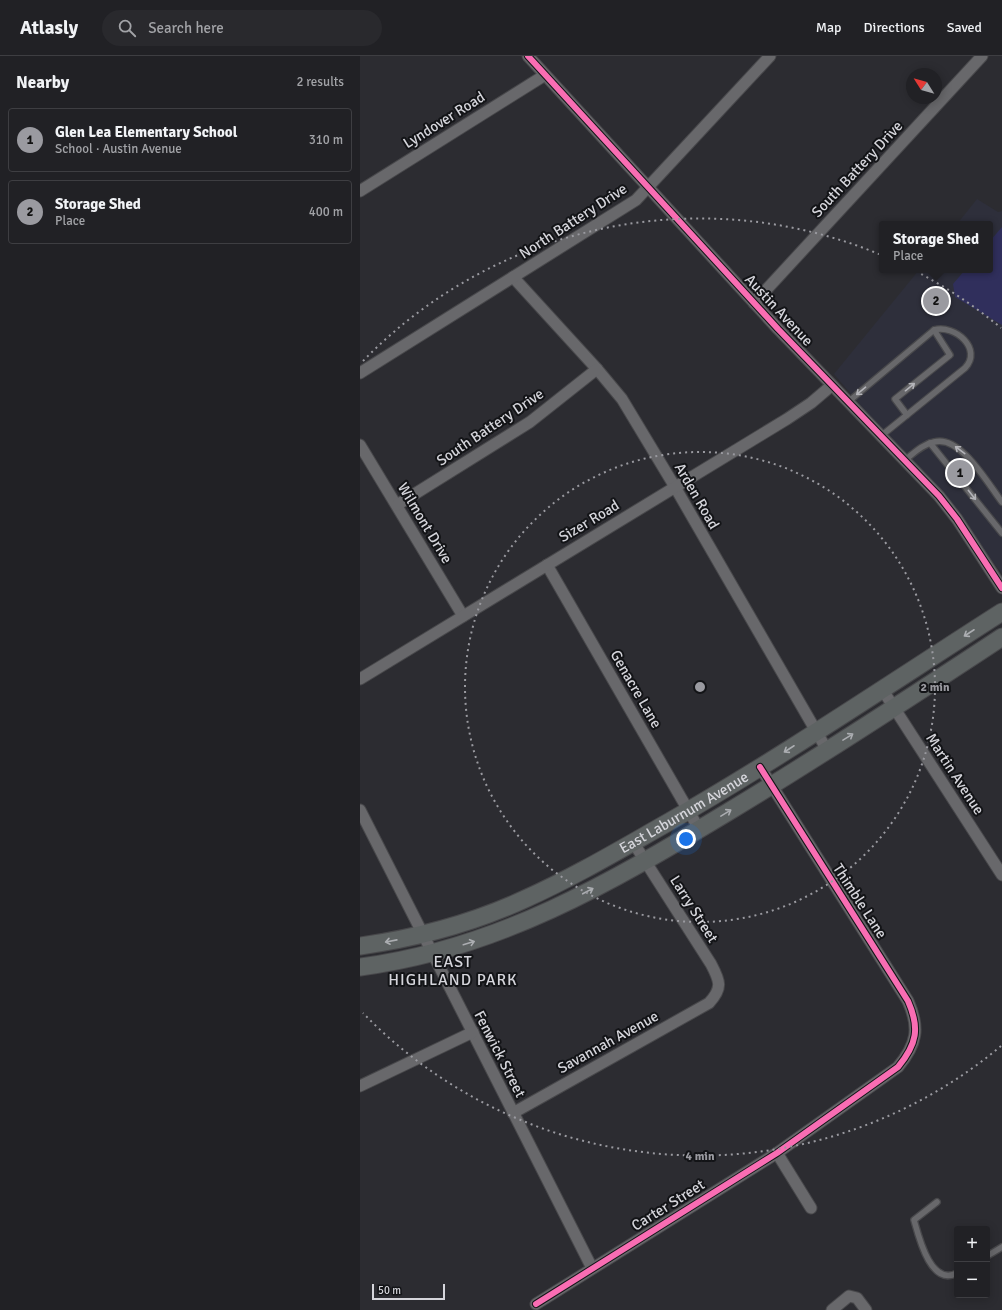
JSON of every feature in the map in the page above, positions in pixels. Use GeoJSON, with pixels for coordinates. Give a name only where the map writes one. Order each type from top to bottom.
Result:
{"type":"FeatureCollection","features":[{"type":"Feature","properties":{"kind":"main road","name":"East Laburnum Avenue"},"geometry":{"type":"LineString","coordinates":[[360,946],[422,934],[471,920],[524,900],[570,877],[633,842],[760,767],[1002,612]]}},
{"type":"Feature","properties":{"kind":"main road","name":"East Laburnum Avenue"},"geometry":{"type":"LineString","coordinates":[[360,967],[432,953],[485,938],[529,921],[576,898],[699,829],[771,786],[895,708],[1002,637]]}},
{"type":"Feature","properties":{"kind":"street","name":"Austin Avenue"},"geometry":{"type":"LineString","coordinates":[[528,56],[754,303],[939,496],[957,519],[1002,588]]}},
{"type":"Feature","properties":{"kind":"street","name":"North Battery Drive"},"geometry":{"type":"LineString","coordinates":[[360,372],[636,200],[770,56]]}},
{"type":"Feature","properties":{"kind":"street","name":"South Battery Drive"},"geometry":{"type":"LineString","coordinates":[[754,303],[982,56]]}},
{"type":"Feature","properties":{"kind":"street","name":"Lyndover Road"},"geometry":{"type":"LineString","coordinates":[[360,190],[545,75]]}},
{"type":"Feature","properties":{"kind":"street","name":"Arden Road"},"geometry":{"type":"LineString","coordinates":[[513,277],[597,369],[622,399],[675,487],[827,750]]}},
{"type":"Feature","properties":{"kind":"street","name":"South Battery Drive"},"geometry":{"type":"LineString","coordinates":[[397,505],[530,422],[597,369]]}},
{"type":"Feature","properties":{"kind":"street","name":"Sizer Road"},"geometry":{"type":"LineString","coordinates":[[360,679],[811,403],[832,386]]}},
{"type":"Feature","properties":{"kind":"street","name":"Wilmont Drive"},"geometry":{"type":"LineString","coordinates":[[360,445],[462,616]]}},
{"type":"Feature","properties":{"kind":"street","name":"Genacre Lane"},"geometry":{"type":"LineString","coordinates":[[547,565],[699,829]]}},
{"type":"Feature","properties":{"kind":"street","name":"Martin Avenue"},"geometry":{"type":"LineString","coordinates":[[882,689],[1002,875]]}},
{"type":"Feature","properties":{"kind":"street","name":"Thimble Lane"},"geometry":{"type":"LineString","coordinates":[[760,767],[908,1001],[914,1014],[916,1024],[914,1040],[908,1056]]}},
{"type":"Feature","properties":{"kind":"street","name":"Fenwick Street"},"geometry":{"type":"LineString","coordinates":[[360,810],[592,1268]]}},
{"type":"Feature","properties":{"kind":"street","name":"Larry Street"},"geometry":{"type":"LineString","coordinates":[[633,842],[712,964],[719,984],[715,996]]}},
{"type":"Feature","properties":{"kind":"street","name":"Savannah Avenue"},"geometry":{"type":"LineString","coordinates":[[513,1113],[709,1003],[715,996]]}},
{"type":"Feature","properties":{"kind":"street"},"geometry":{"type":"LineString","coordinates":[[360,1086],[473,1032]]}},
{"type":"Feature","properties":{"kind":"street","name":"Carter Street"},"geometry":{"type":"LineString","coordinates":[[536,1304],[778,1153],[898,1067],[908,1056]]}},
{"type":"Feature","properties":{"kind":"street"},"geometry":{"type":"LineString","coordinates":[[778,1153],[811,1208]]}},
{"type":"Feature","properties":{"kind":"street"},"geometry":{"type":"LineString","coordinates":[[832,1310],[846,1297],[857,1298],[866,1310]]}},
{"type":"Feature","properties":{"kind":"lane"},"geometry":{"type":"LineString","coordinates":[[848,402],[934,330],[941,328],[950,330],[966,342],[971,350],[971,358],[965,368],[881,436]]}},
{"type":"Feature","properties":{"kind":"lane"},"geometry":{"type":"LineString","coordinates":[[907,415],[895,399],[950,355],[934,330]]}},
{"type":"Feature","properties":{"kind":"lane"},"geometry":{"type":"LineString","coordinates":[[905,460],[930,443],[935,441],[945,442],[962,451],[1002,502]]}},
{"type":"Feature","properties":{"kind":"lane"},"geometry":{"type":"LineString","coordinates":[[930,443],[1002,533]]}},
{"type":"Feature","properties":{"kind":"lane"},"geometry":{"type":"LineString","coordinates":[[937,1202],[914,1220],[920,1243],[935,1271],[942,1276],[951,1277],[954,1275]]}},
{"type":"Feature","properties":{"kind":"lane"},"geometry":{"type":"LineString","coordinates":[[990,1254],[1002,1247]]}},
{"type":"Feature","properties":{"kind":"shaded area"},"geometry":{"type":"Polygon","coordinates":[[[977,199],[998,212],[1002,211],[1002,573],[834,374],[917,273],[993,273],[993,221],[959,221],[977,199]]]}},
{"type":"Feature","properties":{"kind":"shaded area"},"geometry":{"type":"Polygon","coordinates":[[[1002,227],[1002,325],[955,297],[953,284],[962,273],[993,273],[993,238],[1002,227]]]}},
{"type":"Feature","properties":{"kind":"cycle path"},"geometry":{"type":"LineString","coordinates":[[528,56],[778,329],[939,496],[957,519],[1002,588]]}},
{"type":"Feature","properties":{"kind":"cycle path"},"geometry":{"type":"LineString","coordinates":[[536,1304],[777,1153],[898,1067],[913,1043],[915,1036],[914,1019],[908,1001],[760,767]]}},
{"type":"Feature","properties":{"kind":"place","name":"Storage Shed"},"geometry":{"type":"Point","coordinates":[936,301]}},
{"type":"Feature","properties":{"kind":"place","name":"Glen Lea Elementary School"},"geometry":{"type":"Point","coordinates":[960,473]}},
{"type":"Feature","properties":{"kind":"district","name":"EAST HIGHLAND PARK"},"geometry":{"type":"Point","coordinates":[453,970]}}]}
